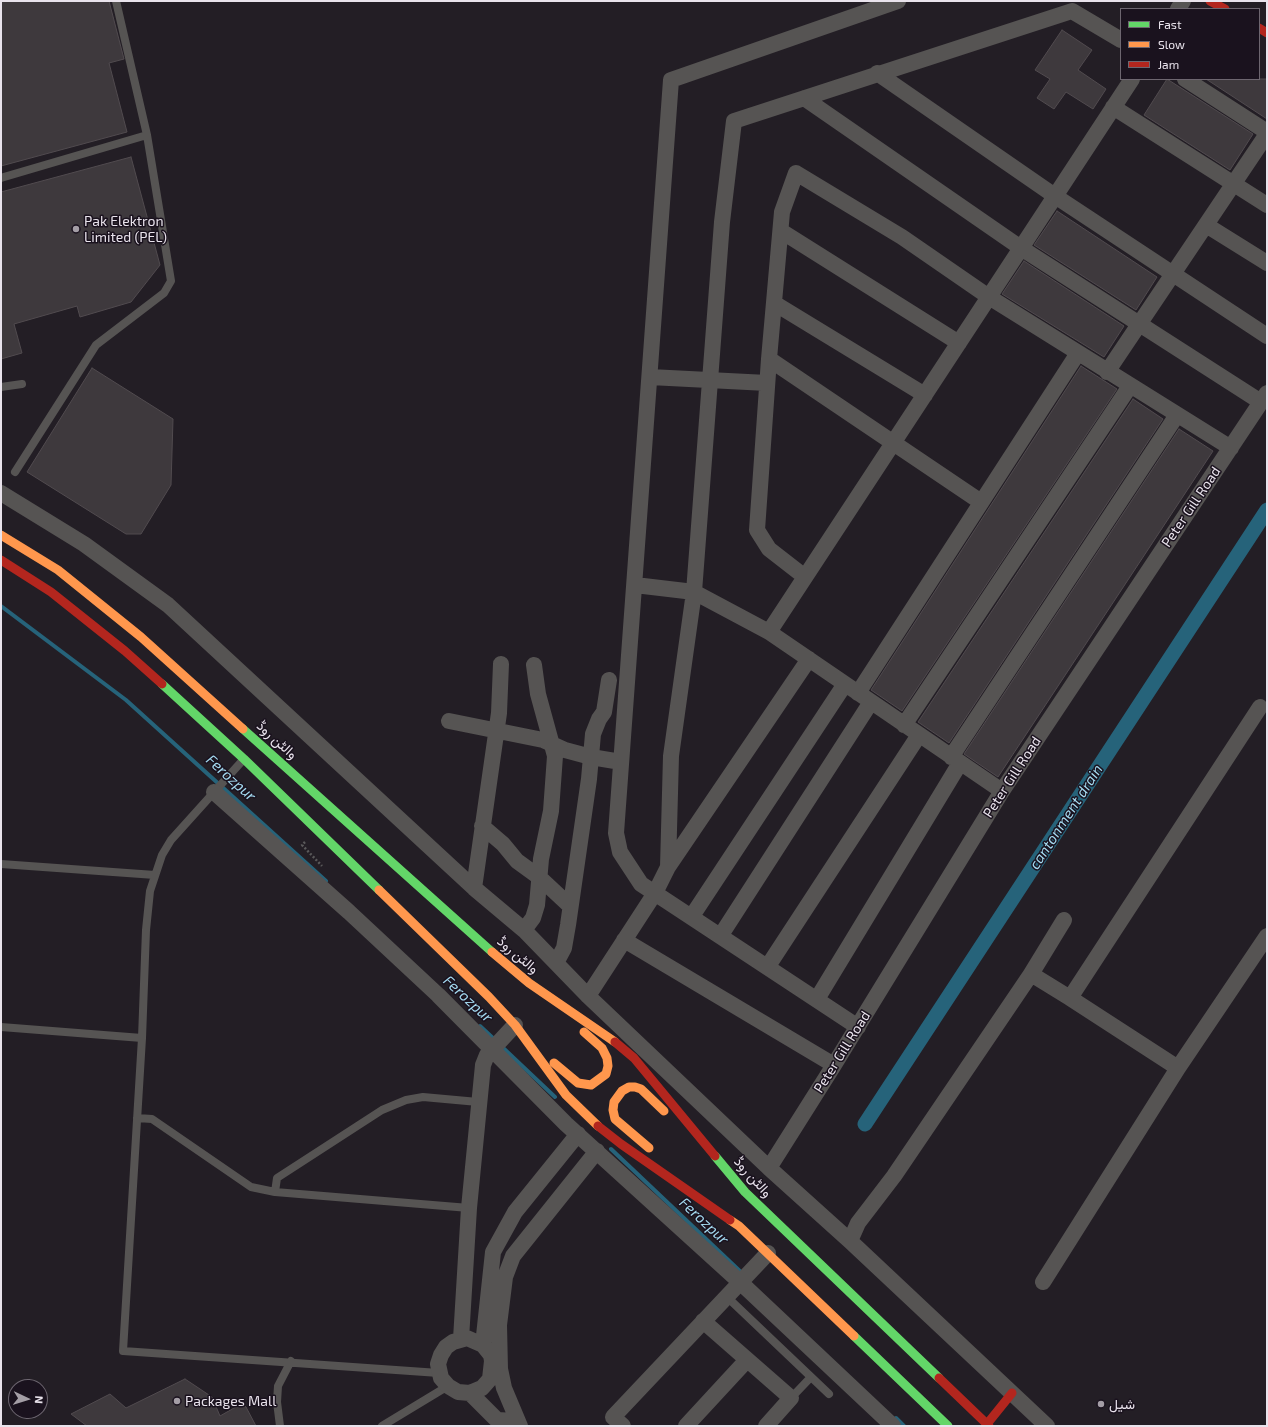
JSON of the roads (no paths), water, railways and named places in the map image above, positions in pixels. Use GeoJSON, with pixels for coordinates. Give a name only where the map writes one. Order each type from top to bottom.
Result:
{"type":"FeatureCollection","features":[{"type":"Feature","properties":{"kind":"main road"},"geometry":{"type":"LineString","coordinates":[[1210,1],[1223,8]]}},
{"type":"Feature","properties":{"kind":"main road","name":"والٹن روڈ"},"geometry":{"type":"LineString","coordinates":[[1,535],[58,570],[142,637],[496,956],[529,983],[607,1036],[634,1058],[741,1188],[988,1425]]}},
{"type":"Feature","properties":{"kind":"main road"},"geometry":{"type":"LineString","coordinates":[[1,560],[51,592],[125,650],[244,759],[483,991],[515,1025],[578,1083],[591,1085],[600,1080],[606,1074],[608,1066],[607,1058],[602,1048],[529,983]]}},
{"type":"Feature","properties":{"kind":"main road"},"geometry":{"type":"LineString","coordinates":[[515,1025],[566,1095],[591,1120],[621,1144],[739,1226]]}},
{"type":"Feature","properties":{"kind":"main road"},"geometry":{"type":"LineString","coordinates":[[656,1155],[615,1119],[613,1110],[614,1102],[622,1091],[629,1087],[641,1089],[741,1188]]}},
{"type":"Feature","properties":{"kind":"main road"},"geometry":{"type":"LineString","coordinates":[[668,1165],[768,1253],[948,1426]]}},
{"type":"Feature","properties":{"kind":"main road"},"geometry":{"type":"LineString","coordinates":[[988,1425],[1012,1393]]}},
{"type":"Feature","properties":{"kind":"street"},"geometry":{"type":"LineString","coordinates":[[858,1027],[768,966],[641,884],[620,852],[616,832],[671,80],[898,1]]}},
{"type":"Feature","properties":{"kind":"street"},"geometry":{"type":"LineString","coordinates":[[668,867],[671,756],[694,592],[722,222],[734,122],[1071,6],[1120,39]]}},
{"type":"Feature","properties":{"kind":"street"},"geometry":{"type":"LineString","coordinates":[[877,73],[1055,196],[1267,336]]}},
{"type":"Feature","properties":{"kind":"street"},"geometry":{"type":"LineString","coordinates":[[769,632],[1131,80]]}},
{"type":"Feature","properties":{"kind":"street"},"geometry":{"type":"LineString","coordinates":[[1107,372],[1267,133],[1187,80]]}},
{"type":"Feature","properties":{"kind":"street"},"geometry":{"type":"LineString","coordinates":[[804,98],[1021,248],[1139,323],[1264,398]]}},
{"type":"Feature","properties":{"kind":"street"},"geometry":{"type":"LineString","coordinates":[[1113,107],[1267,205]]}},
{"type":"Feature","properties":{"kind":"street"},"geometry":{"type":"LineString","coordinates":[[805,577],[769,549],[757,530],[767,383],[781,231],[785,200],[796,173],[902,237],[989,297],[1231,448]]}},
{"type":"Feature","properties":{"kind":"street"},"geometry":{"type":"LineString","coordinates":[[1206,225],[1267,263]]}},
{"type":"Feature","properties":{"kind":"street"},"geometry":{"type":"LineString","coordinates":[[781,231],[959,343]]}},
{"type":"Feature","properties":{"kind":"street"},"geometry":{"type":"LineString","coordinates":[[774,303],[925,395]]}},
{"type":"Feature","properties":{"kind":"street"},"geometry":{"type":"LineString","coordinates":[[692,916],[981,502],[1078,353]]}},
{"type":"Feature","properties":{"kind":"street"},"geometry":{"type":"LineString","coordinates":[[769,359],[981,502]]}},
{"type":"Feature","properties":{"kind":"street"},"geometry":{"type":"LineString","coordinates":[[650,377],[767,383]]}},
{"type":"Feature","properties":{"kind":"street"},"geometry":{"type":"LineString","coordinates":[[904,725],[1130,386]]}},
{"type":"Feature","properties":{"kind":"street","name":"Peter Gill Road"},"geometry":{"type":"LineString","coordinates":[[769,1168],[858,1027],[1002,791],[1264,398]]}},
{"type":"Feature","properties":{"kind":"street"},"geometry":{"type":"LineString","coordinates":[[817,999],[956,760],[1177,415]]}},
{"type":"Feature","properties":{"kind":"street"},"geometry":{"type":"LineString","coordinates":[[1,493],[84,544],[168,605],[474,888],[524,930],[588,996],[769,1168],[850,1241],[1047,1426]]}},
{"type":"Feature","properties":{"kind":"street"},"geometry":{"type":"LineString","coordinates":[[635,585],[694,592],[769,632],[1002,791]]}},
{"type":"Feature","properties":{"kind":"street"},"geometry":{"type":"LineString","coordinates":[[588,996],[655,893],[668,867],[809,660]]}},
{"type":"Feature","properties":{"kind":"street"},"geometry":{"type":"LineString","coordinates":[[474,888],[496,730],[501,664]]}},
{"type":"Feature","properties":{"kind":"street"},"geometry":{"type":"LineString","coordinates":[[524,930],[533,918],[537,905],[541,859],[551,810],[555,756],[538,694],[534,666]]}},
{"type":"Feature","properties":{"kind":"street"},"geometry":{"type":"LineString","coordinates":[[556,964],[564,948],[593,734],[599,719],[604,712],[609,680]]}},
{"type":"Feature","properties":{"kind":"street"},"geometry":{"type":"LineString","coordinates":[[721,936],[871,702]]}},
{"type":"Feature","properties":{"kind":"street"},"geometry":{"type":"LineString","coordinates":[[1070,998],[1260,707]]}},
{"type":"Feature","properties":{"kind":"street"},"geometry":{"type":"LineString","coordinates":[[449,721],[542,740],[553,746],[591,757],[622,762]]}},
{"type":"Feature","properties":{"kind":"street"},"geometry":{"type":"LineString","coordinates":[[768,966],[919,735]]}},
{"type":"Feature","properties":{"kind":"street"},"geometry":{"type":"LineString","coordinates":[[211,795],[349,912],[438,996],[597,1152],[741,1283],[893,1426]]}},
{"type":"Feature","properties":{"kind":"street"},"geometry":{"type":"LineString","coordinates":[[482,826],[503,844],[517,861],[539,877],[570,906]]}},
{"type":"Feature","properties":{"kind":"street"},"geometry":{"type":"LineString","coordinates":[[850,1241],[858,1224],[894,1176],[1031,974],[1064,920]]}},
{"type":"Feature","properties":{"kind":"street"},"geometry":{"type":"LineString","coordinates":[[1043,1282],[1178,1068],[1267,936]]}},
{"type":"Feature","properties":{"kind":"street"},"geometry":{"type":"LineString","coordinates":[[624,940],[834,1065]]}},
{"type":"Feature","properties":{"kind":"street"},"geometry":{"type":"LineString","coordinates":[[1031,974],[1178,1068]]}},
{"type":"Feature","properties":{"kind":"street"},"geometry":{"type":"LineString","coordinates":[[462,1339],[478,1102],[483,1065],[487,1056],[515,1025]]}},
{"type":"Feature","properties":{"kind":"street"},"geometry":{"type":"LineString","coordinates":[[483,1345],[491,1262],[495,1247],[515,1212],[578,1134]]}},
{"type":"Feature","properties":{"kind":"street"},"geometry":{"type":"LineString","coordinates":[[518,1423],[501,1380],[499,1325],[504,1276],[513,1256],[597,1152]]}},
{"type":"Feature","properties":{"kind":"street"},"geometry":{"type":"LineString","coordinates":[[624,1426],[613,1417],[768,1253]]}},
{"type":"Feature","properties":{"kind":"street"},"geometry":{"type":"LineString","coordinates":[[703,1321],[746,1361],[791,1398],[766,1426]]}},
{"type":"Feature","properties":{"kind":"street"},"geometry":{"type":"LineString","coordinates":[[462,1339],[473,1339],[483,1345],[491,1355],[492,1373],[482,1388],[470,1393],[458,1392],[443,1380],[438,1364],[446,1347],[453,1342],[462,1339]]}},
{"type":"Feature","properties":{"kind":"street"},"geometry":{"type":"LineString","coordinates":[[686,1426],[746,1361]]}},
{"type":"Feature","properties":{"kind":"street"},"geometry":{"type":"LineString","coordinates":[[470,1393],[498,1420],[518,1423]]}},
{"type":"Feature","properties":{"kind":"lane"},"geometry":{"type":"LineString","coordinates":[[15,472],[96,345],[164,293],[171,281],[147,135],[116,1]]}},
{"type":"Feature","properties":{"kind":"lane"},"geometry":{"type":"LineString","coordinates":[[1,178],[147,135]]}},
{"type":"Feature","properties":{"kind":"lane"},"geometry":{"type":"LineString","coordinates":[[1,387],[22,384]]}},
{"type":"Feature","properties":{"kind":"lane"},"geometry":{"type":"LineString","coordinates":[[244,759],[227,775],[171,840],[162,855],[150,891],[146,930],[142,1038],[123,1351],[291,1361],[443,1380]]}},
{"type":"Feature","properties":{"kind":"lane"},"geometry":{"type":"LineString","coordinates":[[1,864],[155,876]]}},
{"type":"Feature","properties":{"kind":"lane"},"geometry":{"type":"LineString","coordinates":[[1,1027],[142,1038]]}},
{"type":"Feature","properties":{"kind":"lane"},"geometry":{"type":"LineString","coordinates":[[275,1192],[277,1178],[382,1110],[406,1100],[423,1097],[478,1102]]}},
{"type":"Feature","properties":{"kind":"lane"},"geometry":{"type":"LineString","coordinates":[[137,1118],[152,1119],[251,1187],[275,1192],[470,1208]]}},
{"type":"Feature","properties":{"kind":"lane"},"geometry":{"type":"LineString","coordinates":[[727,1297],[829,1394]]}},
{"type":"Feature","properties":{"kind":"lane"},"geometry":{"type":"LineString","coordinates":[[280,1426],[276,1402],[278,1386],[291,1361]]}},
{"type":"Feature","properties":{"kind":"lane"},"geometry":{"type":"LineString","coordinates":[[791,1398],[811,1377]]}},
{"type":"Feature","properties":{"kind":"lane"},"geometry":{"type":"LineString","coordinates":[[382,1426],[443,1380]]}},
{"type":"Feature","properties":{"kind":"waterway","name":"cantonment drain"},"geometry":{"type":"LineString","coordinates":[[865,1124],[1267,510]]}},
{"type":"Feature","properties":{"kind":"waterway","name":"Ferozpur"},"geometry":{"type":"LineString","coordinates":[[1,606],[126,700],[326,881]]}},
{"type":"Feature","properties":{"kind":"waterway","name":"Ferozpur"},"geometry":{"type":"LineString","coordinates":[[480,1026],[495,1040]]}},
{"type":"Feature","properties":{"kind":"waterway","name":"Ferozpur"},"geometry":{"type":"LineString","coordinates":[[500,1045],[555,1097]]}},
{"type":"Feature","properties":{"kind":"waterway","name":"Ferozpur"},"geometry":{"type":"LineString","coordinates":[[611,1149],[744,1275]]}},
{"type":"Feature","properties":{"kind":"waterway","name":"Ferozpur"},"geometry":{"type":"LineString","coordinates":[[896,1418],[904,1426]]}},
{"type":"Feature","properties":{"kind":"place","name":"Pak Elektron Limited (PEL)"},"geometry":{"type":"Point","coordinates":[76,229]}},
{"type":"Feature","properties":{"kind":"place","name":"Packages Mall"},"geometry":{"type":"Point","coordinates":[177,1401]}},
{"type":"Feature","properties":{"kind":"place","name":"شیل"},"geometry":{"type":"Point","coordinates":[1101,1404]}}]}
